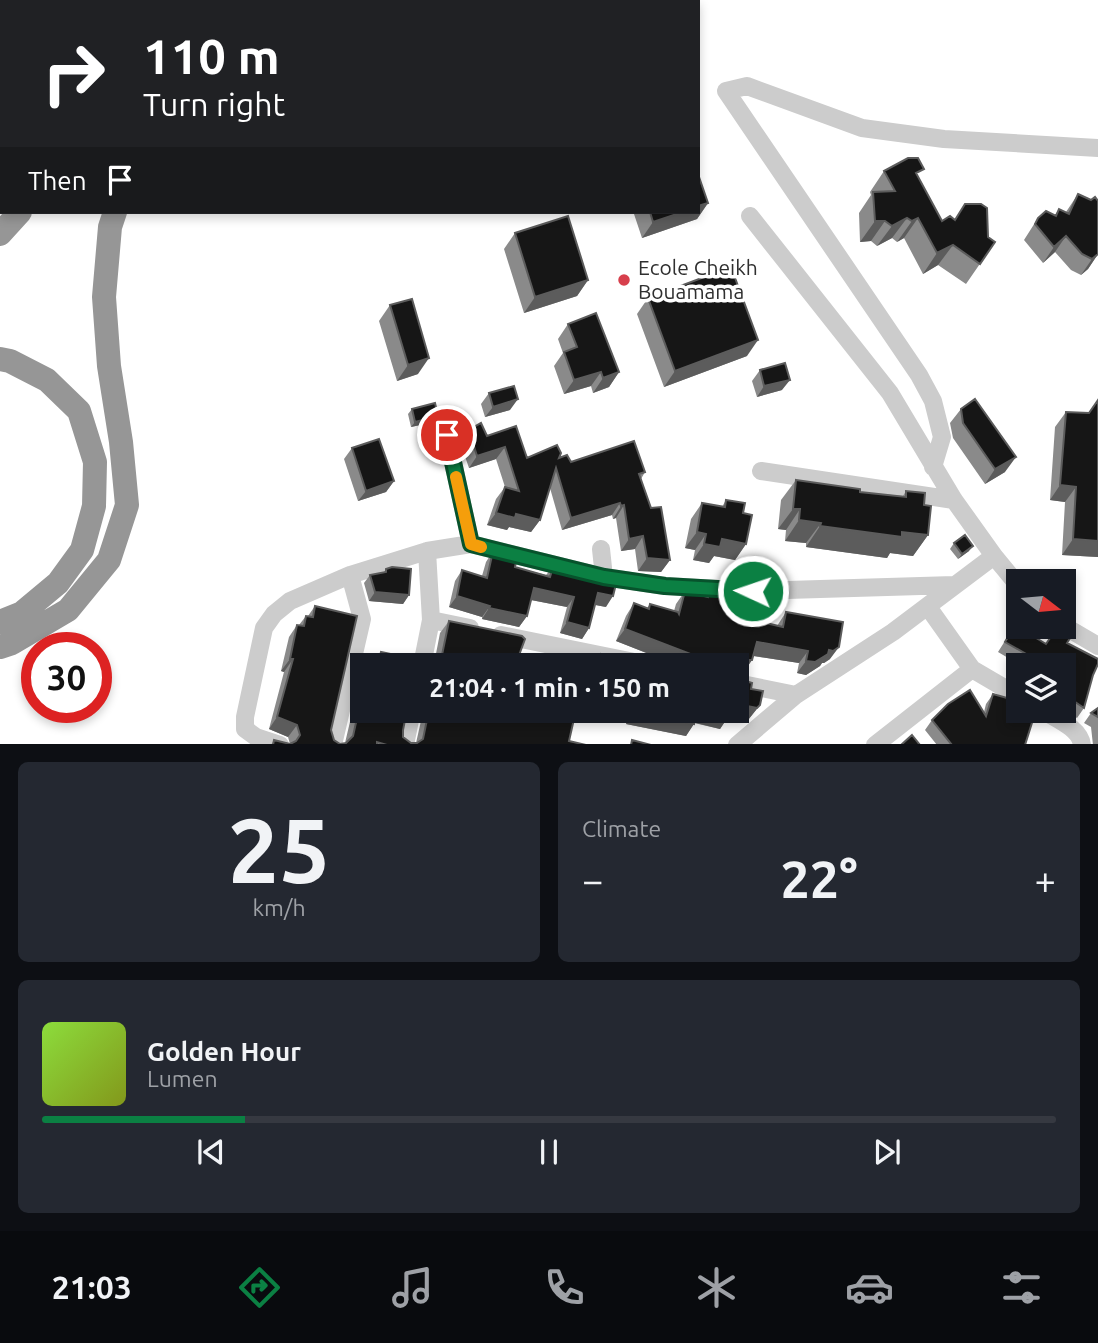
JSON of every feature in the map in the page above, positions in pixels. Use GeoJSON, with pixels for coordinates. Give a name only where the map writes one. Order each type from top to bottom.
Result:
{"type":"FeatureCollection","features":[{"type":"Feature","properties":{"kind":"highway"},"geometry":{"type":"LineString","coordinates":[[0,234],[18,214]]}},
{"type":"Feature","properties":{"kind":"highway"},"geometry":{"type":"LineString","coordinates":[[0,646],[12,643],[68,610],[109,560],[127,505],[121,442],[109,366],[104,297],[110,227],[114,214]]}},
{"type":"Feature","properties":{"kind":"highway"},"geometry":{"type":"LineString","coordinates":[[0,359],[10,361],[47,380],[79,411],[95,462],[94,506],[82,550],[58,583],[22,613],[0,622]]}},
{"type":"Feature","properties":{"kind":"street"},"geometry":{"type":"LineString","coordinates":[[933,467],[942,437],[933,401],[919,375],[726,92],[747,86],[862,128],[944,139],[1098,148]]}},
{"type":"Feature","properties":{"kind":"street"},"geometry":{"type":"LineString","coordinates":[[750,215],[890,393],[954,500],[1006,570]]}},
{"type":"Feature","properties":{"kind":"street"},"geometry":{"type":"LineString","coordinates":[[447,435],[471,544]]}},
{"type":"Feature","properties":{"kind":"street"},"geometry":{"type":"LineString","coordinates":[[761,471],[954,500]]}},
{"type":"Feature","properties":{"kind":"street"},"geometry":{"type":"LineString","coordinates":[[280,744],[257,737],[245,729],[245,717],[264,628],[274,614],[289,601],[350,575],[428,551],[471,544],[604,577],[665,586],[753,591],[954,585]]}},
{"type":"Feature","properties":{"kind":"street"},"geometry":{"type":"LineString","coordinates":[[601,549],[604,577]]}},
{"type":"Feature","properties":{"kind":"street"},"geometry":{"type":"LineString","coordinates":[[424,653],[431,620],[428,551]]}},
{"type":"Feature","properties":{"kind":"street"},"geometry":{"type":"LineString","coordinates":[[737,744],[796,695],[928,607],[994,556]]}},
{"type":"Feature","properties":{"kind":"street"},"geometry":{"type":"LineString","coordinates":[[332,744],[362,619],[350,575]]}},
{"type":"Feature","properties":{"kind":"street"},"geometry":{"type":"LineString","coordinates":[[928,607],[972,669],[1006,689]]}},
{"type":"Feature","properties":{"kind":"street"},"geometry":{"type":"LineString","coordinates":[[431,620],[591,653]]}},
{"type":"Feature","properties":{"kind":"street"},"geometry":{"type":"LineString","coordinates":[[1076,633],[1098,646]]}},
{"type":"Feature","properties":{"kind":"street"},"geometry":{"type":"LineString","coordinates":[[875,744],[972,669]]}},
{"type":"Feature","properties":{"kind":"street"},"geometry":{"type":"LineString","coordinates":[[749,685],[796,695]]}},
{"type":"Feature","properties":{"kind":"street"},"geometry":{"type":"LineString","coordinates":[[405,744],[409,723]]}},
{"type":"Feature","properties":{"kind":"street"},"geometry":{"type":"LineString","coordinates":[[1062,723],[1080,735],[1082,744]]}},
{"type":"Feature","properties":{"kind":"building"},"geometry":{"type":"Polygon","coordinates":[[[908,158],[918,158],[924,169],[916,173],[942,221],[950,216],[955,220],[965,204],[981,204],[987,208],[988,237],[995,242],[980,264],[953,245],[937,253],[918,218],[912,221],[907,218],[892,226],[885,221],[875,221],[873,192],[895,191],[884,171],[908,158]]]}},
{"type":"Feature","properties":{"kind":"building"},"geometry":{"type":"Polygon","coordinates":[[[700,180],[708,203],[700,205],[700,180]]]}},
{"type":"Feature","properties":{"kind":"building"},"geometry":{"type":"Polygon","coordinates":[[[1078,194],[1091,200],[1095,197],[1098,201],[1098,254],[1092,259],[1082,254],[1066,236],[1054,247],[1035,224],[1046,211],[1056,216],[1059,209],[1069,214],[1078,194]]]}},
{"type":"Feature","properties":{"kind":"building"},"geometry":{"type":"Polygon","coordinates":[[[651,214],[677,214],[653,222],[651,214]]]}},
{"type":"Feature","properties":{"kind":"building"},"geometry":{"type":"Polygon","coordinates":[[[568,216],[588,280],[535,297],[515,233],[568,216]]]}},
{"type":"Feature","properties":{"kind":"building"},"geometry":{"type":"Polygon","coordinates":[[[731,267],[758,340],[675,371],[648,298],[731,267]]]}},
{"type":"Feature","properties":{"kind":"building"},"geometry":{"type":"Polygon","coordinates":[[[412,299],[429,358],[408,365],[390,305],[412,299]]]}},
{"type":"Feature","properties":{"kind":"building"},"geometry":{"type":"Polygon","coordinates":[[[596,313],[619,372],[603,378],[601,372],[574,380],[564,352],[577,347],[568,324],[596,313]]]}},
{"type":"Feature","properties":{"kind":"building"},"geometry":{"type":"Polygon","coordinates":[[[785,363],[790,380],[764,386],[760,370],[785,363]]]}},
{"type":"Feature","properties":{"kind":"building"},"geometry":{"type":"Polygon","coordinates":[[[514,386],[518,399],[493,407],[489,393],[514,386]]]}},
{"type":"Feature","properties":{"kind":"building"},"geometry":{"type":"Polygon","coordinates":[[[975,399],[1016,457],[995,469],[963,423],[961,409],[975,399]]]}},
{"type":"Feature","properties":{"kind":"building"},"geometry":{"type":"Polygon","coordinates":[[[1098,400],[1098,541],[1073,539],[1076,487],[1060,485],[1066,412],[1089,413],[1098,400]]]}},
{"type":"Feature","properties":{"kind":"building"},"geometry":{"type":"Polygon","coordinates":[[[435,403],[438,416],[415,422],[412,409],[435,403]]]}},
{"type":"Feature","properties":{"kind":"building"},"geometry":{"type":"Polygon","coordinates":[[[481,423],[487,436],[516,426],[527,458],[557,445],[561,453],[559,458],[567,455],[571,462],[634,441],[645,472],[639,474],[651,508],[661,507],[670,560],[647,558],[643,536],[629,539],[624,505],[621,506],[620,503],[571,518],[556,468],[540,520],[516,514],[515,518],[496,513],[505,487],[519,491],[505,447],[477,456],[469,430],[481,423]]]}},
{"type":"Feature","properties":{"kind":"building"},"geometry":{"type":"Polygon","coordinates":[[[379,439],[394,481],[366,491],[352,448],[379,439]]]}},
{"type":"Feature","properties":{"kind":"building"},"geometry":{"type":"Polygon","coordinates":[[[796,480],[906,497],[906,491],[925,493],[924,505],[931,506],[928,535],[902,532],[902,537],[820,526],[821,523],[799,520],[800,509],[793,509],[796,480]]]}},
{"type":"Feature","properties":{"kind":"building"},"geometry":{"type":"Polygon","coordinates":[[[726,500],[745,503],[743,513],[752,515],[746,544],[722,539],[720,547],[704,544],[706,534],[697,532],[702,503],[725,507],[726,500]]]}},
{"type":"Feature","properties":{"kind":"building"},"geometry":{"type":"Polygon","coordinates":[[[965,535],[973,546],[962,554],[954,543],[965,535]]]}},
{"type":"Feature","properties":{"kind":"building"},"geometry":{"type":"Polygon","coordinates":[[[493,551],[517,557],[515,567],[550,577],[553,567],[617,580],[613,596],[598,593],[589,628],[567,622],[574,597],[534,588],[527,616],[489,608],[490,606],[457,596],[462,570],[487,578],[493,551]]]}},
{"type":"Feature","properties":{"kind":"building"},"geometry":{"type":"Polygon","coordinates":[[[386,569],[411,569],[409,595],[375,592],[370,575],[386,572],[386,569]]]}},
{"type":"Feature","properties":{"kind":"building"},"geometry":{"type":"Polygon","coordinates":[[[710,589],[731,592],[727,614],[783,627],[786,612],[843,622],[839,647],[833,651],[829,650],[828,654],[815,662],[806,661],[808,651],[757,642],[752,660],[749,660],[749,653],[688,653],[625,629],[634,603],[649,609],[650,604],[679,614],[685,591],[708,597],[710,589]]]}},
{"type":"Feature","properties":{"kind":"building"},"geometry":{"type":"Polygon","coordinates":[[[315,606],[357,616],[331,730],[334,740],[340,744],[290,744],[300,735],[297,725],[277,717],[293,659],[290,659],[297,625],[304,626],[306,616],[313,617],[315,606]]]}},
{"type":"Feature","properties":{"kind":"building"},"geometry":{"type":"Polygon","coordinates":[[[449,621],[522,636],[525,639],[520,653],[442,653],[449,621]]]}},
{"type":"Feature","properties":{"kind":"building"},"geometry":{"type":"Polygon","coordinates":[[[1007,639],[1038,639],[1046,644],[1049,639],[1069,639],[1067,643],[1098,659],[1084,708],[1076,703],[1076,653],[1024,653],[1005,642],[1007,639]]]}},
{"type":"Feature","properties":{"kind":"building"},"geometry":{"type":"Polygon","coordinates":[[[749,682],[752,683],[751,689],[763,691],[757,708],[749,706],[749,682]]]}},
{"type":"Feature","properties":{"kind":"building"},"geometry":{"type":"Polygon","coordinates":[[[970,690],[986,716],[993,694],[1006,698],[1006,723],[1032,723],[1025,744],[951,744],[932,720],[948,704],[970,690]]]}},
{"type":"Feature","properties":{"kind":"building"},"geometry":{"type":"Polygon","coordinates":[[[1098,708],[1098,717],[1091,713],[1098,708]]]}},
{"type":"Feature","properties":{"kind":"building"},"geometry":{"type":"Polygon","coordinates":[[[356,723],[404,723],[403,737],[411,743],[417,743],[423,739],[426,723],[573,723],[569,741],[582,744],[340,744],[346,743],[353,736],[356,723]]]}},
{"type":"Feature","properties":{"kind":"building"},"geometry":{"type":"Polygon","coordinates":[[[912,735],[919,744],[902,744],[912,735]]]}},
{"type":"Feature","properties":{"kind":"building"},"geometry":{"type":"Polygon","coordinates":[[[274,740],[290,744],[273,744],[274,740]]]}},
{"type":"Feature","properties":{"kind":"building"},"geometry":{"type":"Polygon","coordinates":[[[632,740],[647,744],[631,744],[632,740]]]}},
{"type":"Feature","properties":{"kind":"slow traffic"},"geometry":{"type":"LineString","coordinates":[[456,477],[471,544],[481,547]]}},
{"type":"Feature","properties":{"kind":"place","name":"Ecole Cheikh Bouamama"},"geometry":{"type":"Point","coordinates":[624,280]}},
{"type":"Feature","properties":{"kind":"route"},"geometry":{"type":"LineString","coordinates":[[447,435],[471,544],[604,577],[665,586],[753,591]]}}]}
